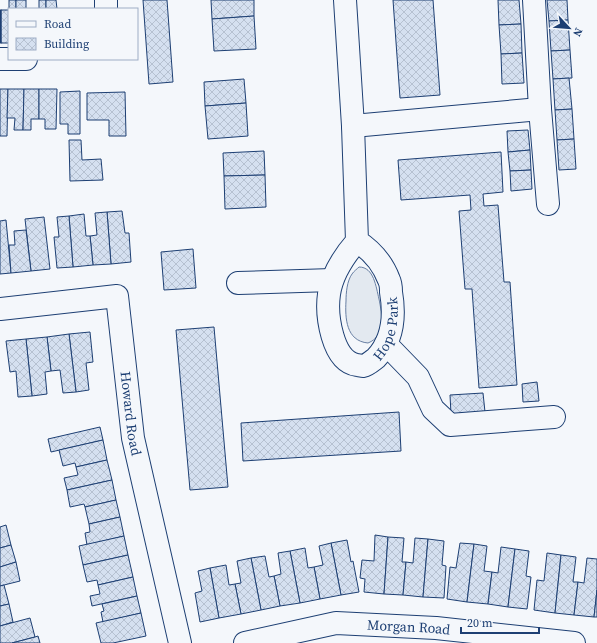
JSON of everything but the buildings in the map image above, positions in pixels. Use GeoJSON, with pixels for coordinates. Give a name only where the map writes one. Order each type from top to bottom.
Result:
{"type":"FeatureCollection","features":[{"type":"Feature","properties":{"kind":"street"},"geometry":{"type":"LineString","coordinates":[[345,0],[353,126],[357,241]]}},
{"type":"Feature","properties":{"kind":"street"},"geometry":{"type":"LineString","coordinates":[[534,0],[540,109],[548,204]]}},
{"type":"Feature","properties":{"kind":"street"},"geometry":{"type":"LineString","coordinates":[[353,126],[540,109]]}},
{"type":"Feature","properties":{"kind":"street","name":"Hope Park"},"geometry":{"type":"LineString","coordinates":[[357,241],[366,247],[378,260],[390,281],[393,314],[391,329],[386,344],[381,352],[371,362],[362,366],[352,364],[345,359],[336,346],[329,314],[329,295],[332,280],[340,263],[350,248],[357,241]]}},
{"type":"Feature","properties":{"kind":"street"},"geometry":{"type":"LineString","coordinates":[[238,283],[332,280]]}},
{"type":"Feature","properties":{"kind":"street","name":"Howard Road"},"geometry":{"type":"LineString","coordinates":[[0,309],[117,296],[133,438],[180,643]]}},
{"type":"Feature","properties":{"kind":"street"},"geometry":{"type":"LineString","coordinates":[[386,344],[418,377],[432,408],[450,425],[554,417]]}},
{"type":"Feature","properties":{"kind":"street","name":"Morgan Road"},"geometry":{"type":"LineString","coordinates":[[245,643],[336,623],[435,635],[574,643]]}},
{"type":"Feature","properties":{"kind":"shaded area"},"geometry":{"type":"Polygon","coordinates":[[[359,267],[368,270],[374,278],[382,318],[378,335],[374,340],[368,343],[355,338],[351,333],[348,328],[346,314],[348,284],[350,277],[359,267]]]}}]}
